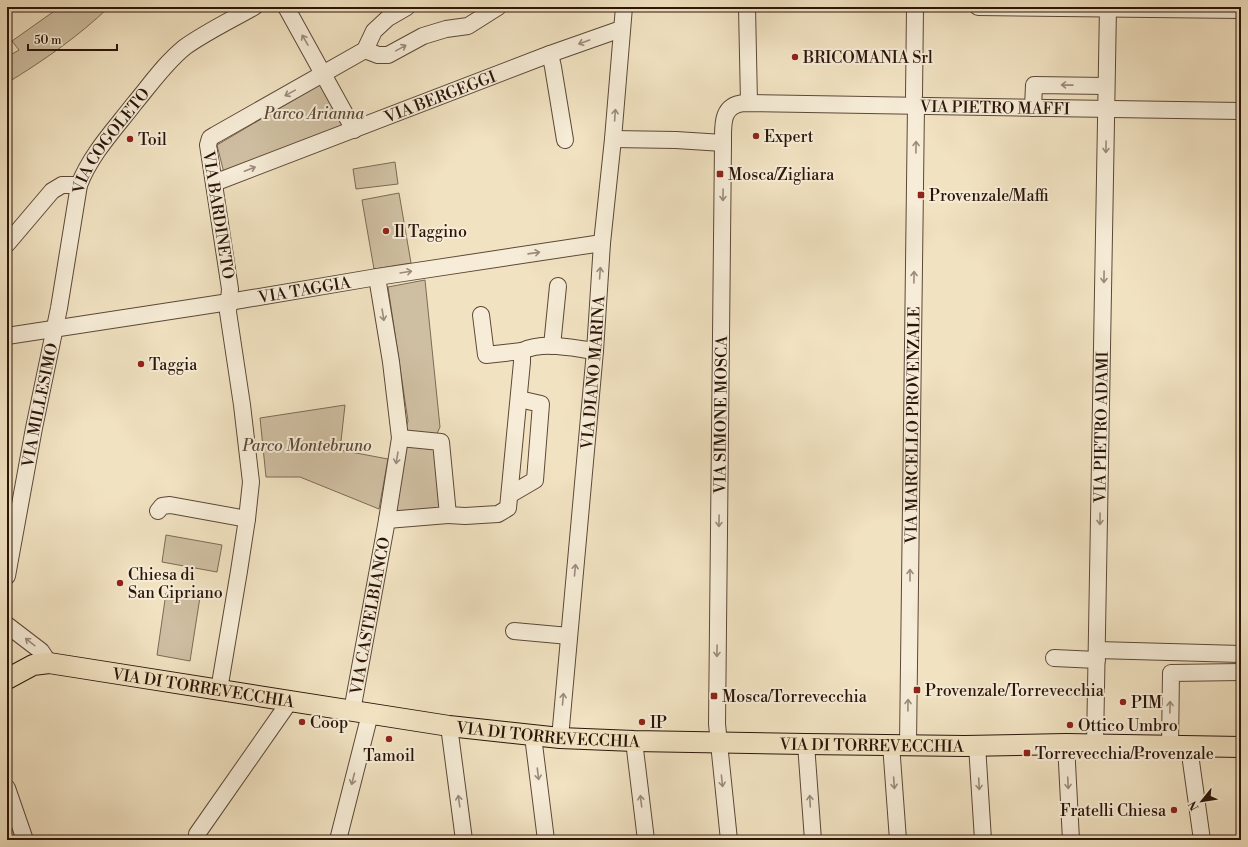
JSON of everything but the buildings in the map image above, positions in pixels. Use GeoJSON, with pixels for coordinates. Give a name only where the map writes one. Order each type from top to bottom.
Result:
{"type":"FeatureCollection","features":[{"type":"Feature","properties":{"kind":"main road","name":"VIA DI TORREVECCHIA"},"geometry":{"type":"LineString","coordinates":[[7,679],[29,667],[49,663],[448,726],[560,738],[806,744],[977,746],[1066,744],[1241,747]]}},
{"type":"Feature","properties":{"kind":"street","name":"VIA COGOLETO"},"geometry":{"type":"LineString","coordinates":[[51,329],[79,185],[87,166],[94,155],[169,62],[185,48],[254,7]]}},
{"type":"Feature","properties":{"kind":"street"},"geometry":{"type":"LineString","coordinates":[[286,7],[354,130]]}},
{"type":"Feature","properties":{"kind":"street"},"geometry":{"type":"LineString","coordinates":[[407,7],[388,18],[374,31],[365,50],[378,55],[388,55],[423,36],[446,29],[468,26],[498,7]]}},
{"type":"Feature","properties":{"kind":"street","name":"VIA DIANO MARINA"},"geometry":{"type":"LineString","coordinates":[[560,738],[595,351],[602,243],[613,139],[624,7]]}},
{"type":"Feature","properties":{"kind":"street"},"geometry":{"type":"LineString","coordinates":[[747,7],[749,103]]}},
{"type":"Feature","properties":{"kind":"street","name":"VIA MARCELLO PROVENZALE"},"geometry":{"type":"LineString","coordinates":[[898,840],[916,7]]}},
{"type":"Feature","properties":{"kind":"street"},"geometry":{"type":"LineString","coordinates":[[978,7],[1241,10]]}},
{"type":"Feature","properties":{"kind":"street","name":"VIA PIETRO ADAMI"},"geometry":{"type":"LineString","coordinates":[[1095,745],[1108,8]]}},
{"type":"Feature","properties":{"kind":"street","name":"VIA BERGEGGI"},"geometry":{"type":"LineString","coordinates":[[214,183],[550,54],[621,29]]}},
{"type":"Feature","properties":{"kind":"street","name":"VIA BARDINETO"},"geometry":{"type":"LineString","coordinates":[[219,690],[247,519],[251,482],[228,312],[230,289],[208,145],[212,136],[365,50]]}},
{"type":"Feature","properties":{"kind":"street"},"geometry":{"type":"LineString","coordinates":[[550,54],[554,67],[565,140]]}},
{"type":"Feature","properties":{"kind":"street"},"geometry":{"type":"LineString","coordinates":[[1033,108],[1034,85],[1106,86]]}},
{"type":"Feature","properties":{"kind":"street","name":"VIA PIETRO MAFFI"},"geometry":{"type":"LineString","coordinates":[[749,103],[915,101],[1033,108],[1241,111]]}},
{"type":"Feature","properties":{"kind":"street","name":"VIA SIMONE MOSCA"},"geometry":{"type":"LineString","coordinates":[[729,840],[718,742],[717,662],[723,143],[724,120],[730,108],[735,104],[749,103]]}},
{"type":"Feature","properties":{"kind":"street"},"geometry":{"type":"LineString","coordinates":[[613,139],[676,140],[723,143]]}},
{"type":"Feature","properties":{"kind":"street"},"geometry":{"type":"LineString","coordinates":[[7,244],[52,191],[62,186],[79,185]]}},
{"type":"Feature","properties":{"kind":"street","name":"VIA TAGGIA"},"geometry":{"type":"LineString","coordinates":[[7,336],[602,243]]}},
{"type":"Feature","properties":{"kind":"street","name":"VIA CASTELBIANCO"},"geometry":{"type":"LineString","coordinates":[[338,840],[361,712],[387,520],[400,438],[391,362],[377,277]]}},
{"type":"Feature","properties":{"kind":"street"},"geometry":{"type":"LineString","coordinates":[[552,346],[558,286]]}},
{"type":"Feature","properties":{"kind":"street"},"geometry":{"type":"LineString","coordinates":[[481,315],[486,355],[552,346],[595,351]]}},
{"type":"Feature","properties":{"kind":"street","name":"VIA MILLESIMO"},"geometry":{"type":"LineString","coordinates":[[7,547],[51,329]]}},
{"type":"Feature","properties":{"kind":"street","name":"VIA MILLESIMO"},"geometry":{"type":"LineString","coordinates":[[7,576],[51,329]]}},
{"type":"Feature","properties":{"kind":"street"},"geometry":{"type":"LineString","coordinates":[[510,494],[522,351]]}},
{"type":"Feature","properties":{"kind":"street"},"geometry":{"type":"LineString","coordinates":[[510,494],[535,480],[541,404],[519,399]]}},
{"type":"Feature","properties":{"kind":"street"},"geometry":{"type":"LineString","coordinates":[[400,438],[441,442],[448,515]]}},
{"type":"Feature","properties":{"kind":"street","name":"VIA CASTELBIANCO"},"geometry":{"type":"LineString","coordinates":[[387,520],[448,515],[465,516],[498,514],[508,508],[510,494]]}},
{"type":"Feature","properties":{"kind":"street"},"geometry":{"type":"LineString","coordinates":[[158,511],[162,506],[170,505],[247,519]]}},
{"type":"Feature","properties":{"kind":"street"},"geometry":{"type":"LineString","coordinates":[[7,625],[41,651],[49,663]]}},
{"type":"Feature","properties":{"kind":"street"},"geometry":{"type":"LineString","coordinates":[[514,631],[569,636]]}},
{"type":"Feature","properties":{"kind":"street"},"geometry":{"type":"LineString","coordinates":[[1054,658],[1097,655],[1241,654]]}},
{"type":"Feature","properties":{"kind":"street"},"geometry":{"type":"LineString","coordinates":[[1202,840],[1179,746],[1171,673],[1241,672]]}},
{"type":"Feature","properties":{"kind":"street"},"geometry":{"type":"LineString","coordinates":[[197,834],[290,701]]}},
{"type":"Feature","properties":{"kind":"street"},"geometry":{"type":"LineString","coordinates":[[448,726],[464,840]]}},
{"type":"Feature","properties":{"kind":"street"},"geometry":{"type":"LineString","coordinates":[[533,736],[546,840]]}},
{"type":"Feature","properties":{"kind":"street"},"geometry":{"type":"LineString","coordinates":[[634,741],[646,840]]}},
{"type":"Feature","properties":{"kind":"street"},"geometry":{"type":"LineString","coordinates":[[806,744],[813,840]]}},
{"type":"Feature","properties":{"kind":"street"},"geometry":{"type":"LineString","coordinates":[[1066,744],[1071,840]]}},
{"type":"Feature","properties":{"kind":"street"},"geometry":{"type":"LineString","coordinates":[[977,746],[983,840]]}},
{"type":"Feature","properties":{"kind":"street"},"geometry":{"type":"LineString","coordinates":[[7,788],[22,838]]}},
{"type":"Feature","properties":{"kind":"green space"},"geometry":{"type":"Polygon","coordinates":[[[60,7],[109,7],[60,48],[7,83],[7,57],[19,50],[12,41],[60,7]]]}},
{"type":"Feature","properties":{"kind":"green space","name":"Parco Arianna"},"geometry":{"type":"Polygon","coordinates":[[[324,82],[346,125],[224,173],[217,145],[324,82]]]}},
{"type":"Feature","properties":{"kind":"green space","name":"Il Taggino"},"geometry":{"type":"Polygon","coordinates":[[[395,162],[398,184],[356,189],[353,169],[395,162]]]}},
{"type":"Feature","properties":{"kind":"green space","name":"Il Taggino"},"geometry":{"type":"Polygon","coordinates":[[[399,193],[411,263],[374,269],[362,200],[399,193]]]}},
{"type":"Feature","properties":{"kind":"green space"},"geometry":{"type":"Polygon","coordinates":[[[425,280],[440,427],[436,436],[405,431],[408,421],[388,287],[425,280]]]}},
{"type":"Feature","properties":{"kind":"green space","name":"Parco Montebruno"},"geometry":{"type":"Polygon","coordinates":[[[345,405],[340,450],[388,459],[379,509],[300,477],[266,477],[260,418],[345,405]]]}},
{"type":"Feature","properties":{"kind":"green space"},"geometry":{"type":"Polygon","coordinates":[[[404,444],[436,448],[441,510],[395,513],[404,444]]]}},
{"type":"Feature","properties":{"kind":"green space"},"geometry":{"type":"Polygon","coordinates":[[[166,535],[222,545],[217,572],[162,562],[166,535]]]}},
{"type":"Feature","properties":{"kind":"green space"},"geometry":{"type":"Polygon","coordinates":[[[166,593],[200,597],[190,661],[157,655],[166,593]]]}},
{"type":"Feature","properties":{"kind":"place","name":"BRICOMANIA Srl"},"geometry":{"type":"Point","coordinates":[795,57]}},
{"type":"Feature","properties":{"kind":"place","name":"Expert"},"geometry":{"type":"Point","coordinates":[756,136]}},
{"type":"Feature","properties":{"kind":"place","name":"Toil"},"geometry":{"type":"Point","coordinates":[130,139]}},
{"type":"Feature","properties":{"kind":"place","name":"Mosca/Zigliara"},"geometry":{"type":"Point","coordinates":[720,174]}},
{"type":"Feature","properties":{"kind":"place","name":"Provenzale/Maffi"},"geometry":{"type":"Point","coordinates":[921,195]}},
{"type":"Feature","properties":{"kind":"place","name":"Il Taggino"},"geometry":{"type":"Point","coordinates":[386,231]}},
{"type":"Feature","properties":{"kind":"place","name":"Taggia"},"geometry":{"type":"Point","coordinates":[141,364]}},
{"type":"Feature","properties":{"kind":"place","name":"Chiesa di San Cipriano"},"geometry":{"type":"Point","coordinates":[120,583]}},
{"type":"Feature","properties":{"kind":"place","name":"Provenzale/Torrevecchia"},"geometry":{"type":"Point","coordinates":[917,690]}},
{"type":"Feature","properties":{"kind":"place","name":"Mosca/Torrevecchia"},"geometry":{"type":"Point","coordinates":[714,696]}},
{"type":"Feature","properties":{"kind":"place","name":"PIM"},"geometry":{"type":"Point","coordinates":[1123,702]}},
{"type":"Feature","properties":{"kind":"place","name":"Coop"},"geometry":{"type":"Point","coordinates":[302,722]}},
{"type":"Feature","properties":{"kind":"place","name":"IP"},"geometry":{"type":"Point","coordinates":[642,722]}},
{"type":"Feature","properties":{"kind":"place","name":"Ottico Umbro"},"geometry":{"type":"Point","coordinates":[1070,725]}},
{"type":"Feature","properties":{"kind":"place","name":"Tamoil"},"geometry":{"type":"Point","coordinates":[389,739]}},
{"type":"Feature","properties":{"kind":"place","name":"Torrevecchia/Provenzale"},"geometry":{"type":"Point","coordinates":[1027,753]}},
{"type":"Feature","properties":{"kind":"place","name":"Fratelli Chiesa"},"geometry":{"type":"Point","coordinates":[1174,810]}}]}
